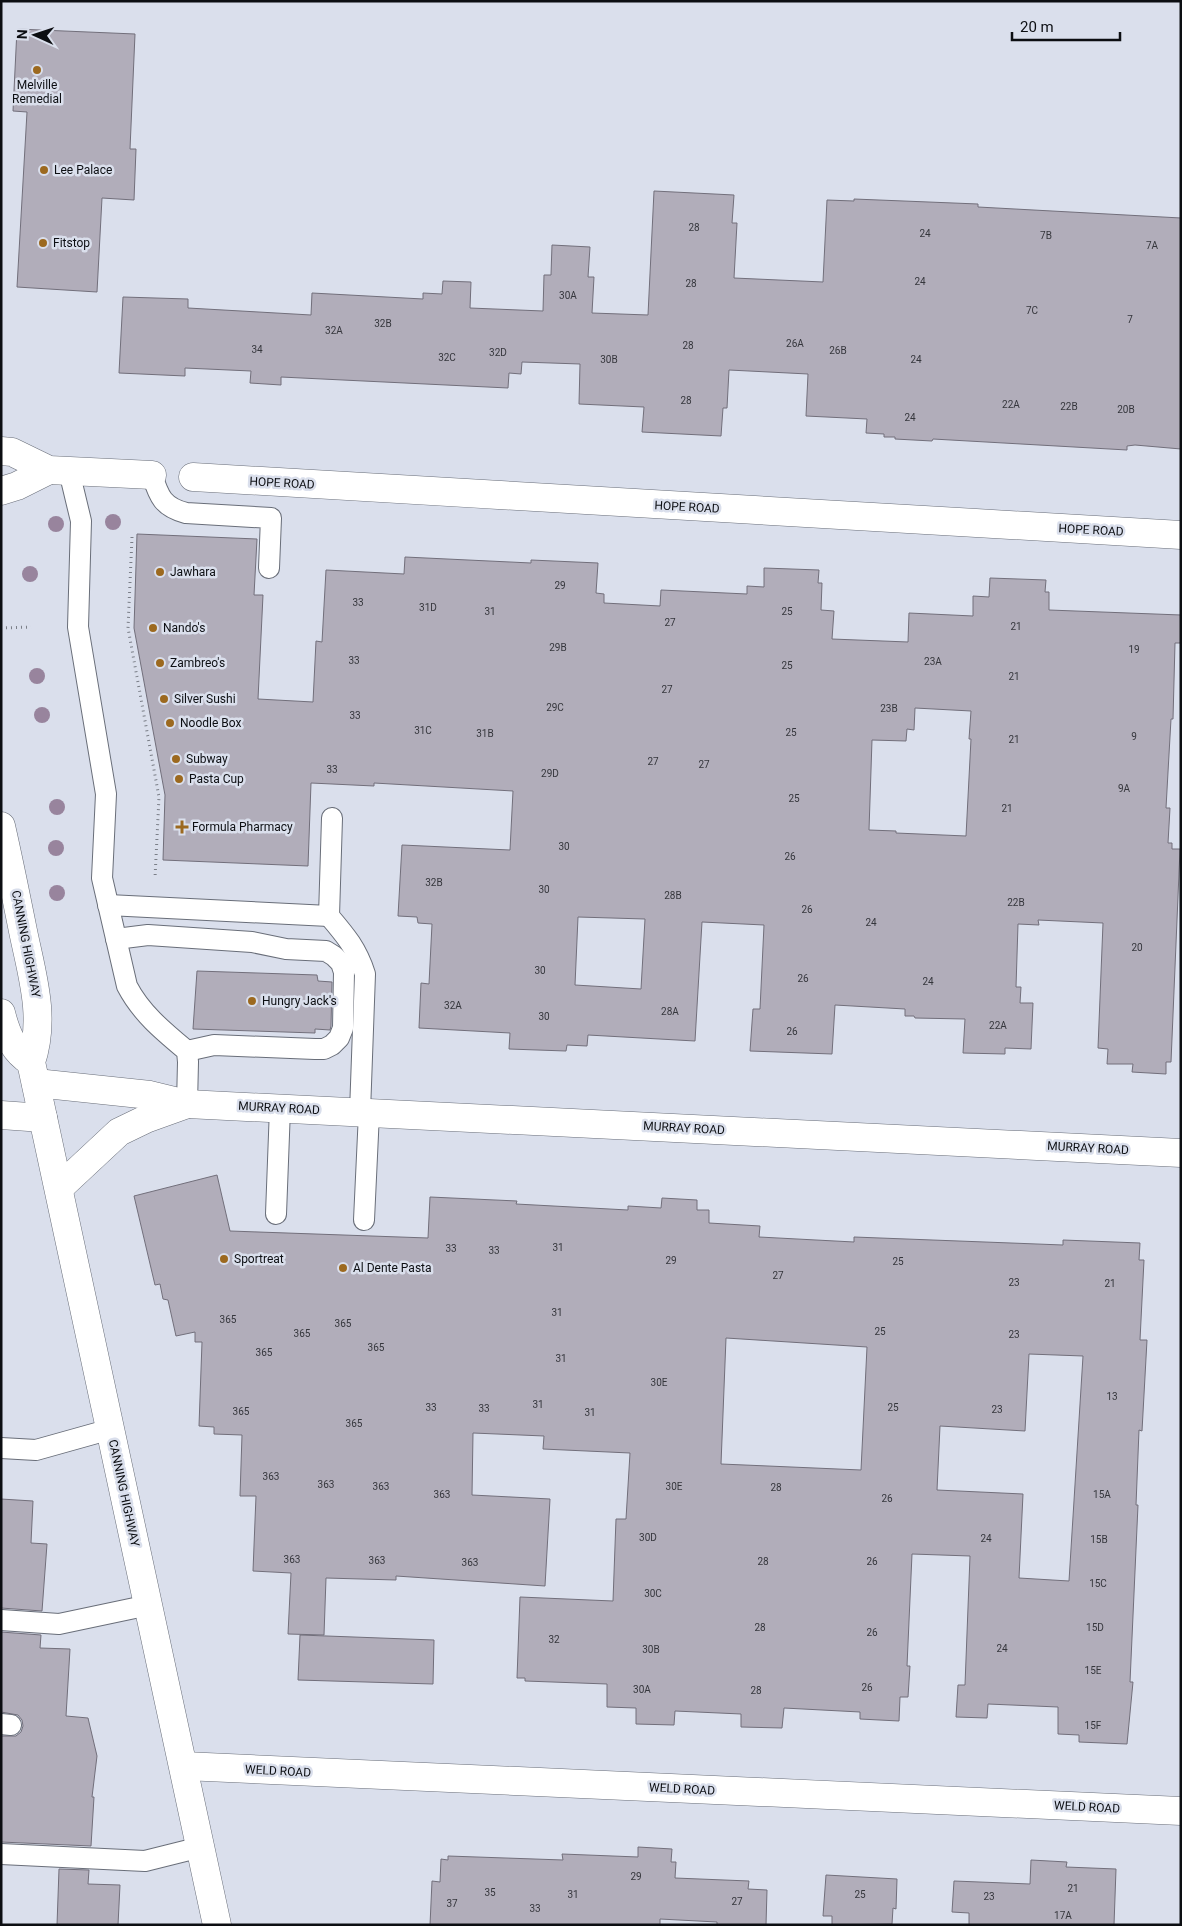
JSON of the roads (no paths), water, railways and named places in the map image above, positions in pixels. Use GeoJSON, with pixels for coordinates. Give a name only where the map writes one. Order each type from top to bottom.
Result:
{"type":"FeatureCollection","features":[{"type":"Feature","properties":{"kind":"main road"},"geometry":{"type":"LineString","coordinates":[[1,451],[12,452],[59,470],[152,475]]}},
{"type":"Feature","properties":{"kind":"main road"},"geometry":{"type":"LineString","coordinates":[[1,491],[59,470]]}},
{"type":"Feature","properties":{"kind":"main road","name":"HOPE ROAD"},"geometry":{"type":"LineString","coordinates":[[193,478],[1181,535]]}},
{"type":"Feature","properties":{"kind":"main road","name":"CANNING HIGHWAY"},"geometry":{"type":"LineString","coordinates":[[1,826],[38,999],[38,1031],[33,1073],[217,1925]]}},
{"type":"Feature","properties":{"kind":"main road"},"geometry":{"type":"LineString","coordinates":[[1,1013],[4,1027],[13,1046],[33,1073]]}},
{"type":"Feature","properties":{"kind":"main road","name":"MURRAY ROAD"},"geometry":{"type":"LineString","coordinates":[[33,1073],[187,1104],[1181,1153]]}},
{"type":"Feature","properties":{"kind":"main road","name":"MURRAY ROAD"},"geometry":{"type":"LineString","coordinates":[[59,1188],[119,1132],[148,1118],[187,1104]]}},
{"type":"Feature","properties":{"kind":"main road"},"geometry":{"type":"LineString","coordinates":[[1,1115],[43,1118]]}},
{"type":"Feature","properties":{"kind":"main road","name":"WELD ROAD"},"geometry":{"type":"LineString","coordinates":[[184,1766],[1181,1811]]}},
{"type":"Feature","properties":{"kind":"lane"},"geometry":{"type":"LineString","coordinates":[[59,470],[81,522],[78,627],[106,794],[102,878],[127,986],[135,1002],[146,1015],[187,1050],[187,1104]]}},
{"type":"Feature","properties":{"kind":"lane"},"geometry":{"type":"LineString","coordinates":[[152,475],[159,497],[174,510],[186,513],[271,518],[269,568]]}},
{"type":"Feature","properties":{"kind":"lane"},"geometry":{"type":"LineString","coordinates":[[332,818],[329,916],[350,939],[359,956],[365,974],[364,1220]]}},
{"type":"Feature","properties":{"kind":"lane"},"geometry":{"type":"LineString","coordinates":[[108,905],[329,916]]}},
{"type":"Feature","properties":{"kind":"lane"},"geometry":{"type":"LineString","coordinates":[[116,939],[148,935],[252,942],[286,949],[326,951],[341,963],[344,972],[343,1028],[339,1038],[332,1045],[315,1049],[214,1045],[187,1050]]}},
{"type":"Feature","properties":{"kind":"lane"},"geometry":{"type":"LineString","coordinates":[[276,1214],[280,1108]]}},
{"type":"Feature","properties":{"kind":"lane"},"geometry":{"type":"LineString","coordinates":[[1,1448],[36,1450],[111,1430]]}},
{"type":"Feature","properties":{"kind":"lane"},"geometry":{"type":"LineString","coordinates":[[1,1620],[59,1624],[149,1605]]}},
{"type":"Feature","properties":{"kind":"lane"},"geometry":{"type":"LineString","coordinates":[[1,1854],[145,1861],[200,1847]]}},
{"type":"Feature","properties":{"kind":"place","name":"Melville Remedial"},"geometry":{"type":"Point","coordinates":[37,70]}},
{"type":"Feature","properties":{"kind":"place","name":"Lee Palace"},"geometry":{"type":"Point","coordinates":[44,170]}},
{"type":"Feature","properties":{"kind":"place","name":"Fitstop"},"geometry":{"type":"Point","coordinates":[43,243]}},
{"type":"Feature","properties":{"kind":"place","name":"Jawhara"},"geometry":{"type":"Point","coordinates":[160,572]}},
{"type":"Feature","properties":{"kind":"place","name":"Nando's"},"geometry":{"type":"Point","coordinates":[153,628]}},
{"type":"Feature","properties":{"kind":"place","name":"Zambreo's"},"geometry":{"type":"Point","coordinates":[160,663]}},
{"type":"Feature","properties":{"kind":"place","name":"Silver Sushi"},"geometry":{"type":"Point","coordinates":[164,699]}},
{"type":"Feature","properties":{"kind":"place","name":"Noodle Box"},"geometry":{"type":"Point","coordinates":[170,723]}},
{"type":"Feature","properties":{"kind":"place","name":"Subway"},"geometry":{"type":"Point","coordinates":[176,759]}},
{"type":"Feature","properties":{"kind":"place","name":"Pasta Cup"},"geometry":{"type":"Point","coordinates":[179,779]}},
{"type":"Feature","properties":{"kind":"place","name":"Formula Pharmacy"},"geometry":{"type":"Point","coordinates":[182,827]}},
{"type":"Feature","properties":{"kind":"place","name":"Hungry Jack's"},"geometry":{"type":"Point","coordinates":[252,1001]}},
{"type":"Feature","properties":{"kind":"place","name":"Sportreat"},"geometry":{"type":"Point","coordinates":[224,1259]}},
{"type":"Feature","properties":{"kind":"place","name":"Al Dente Pasta"},"geometry":{"type":"Point","coordinates":[343,1268]}}]}
